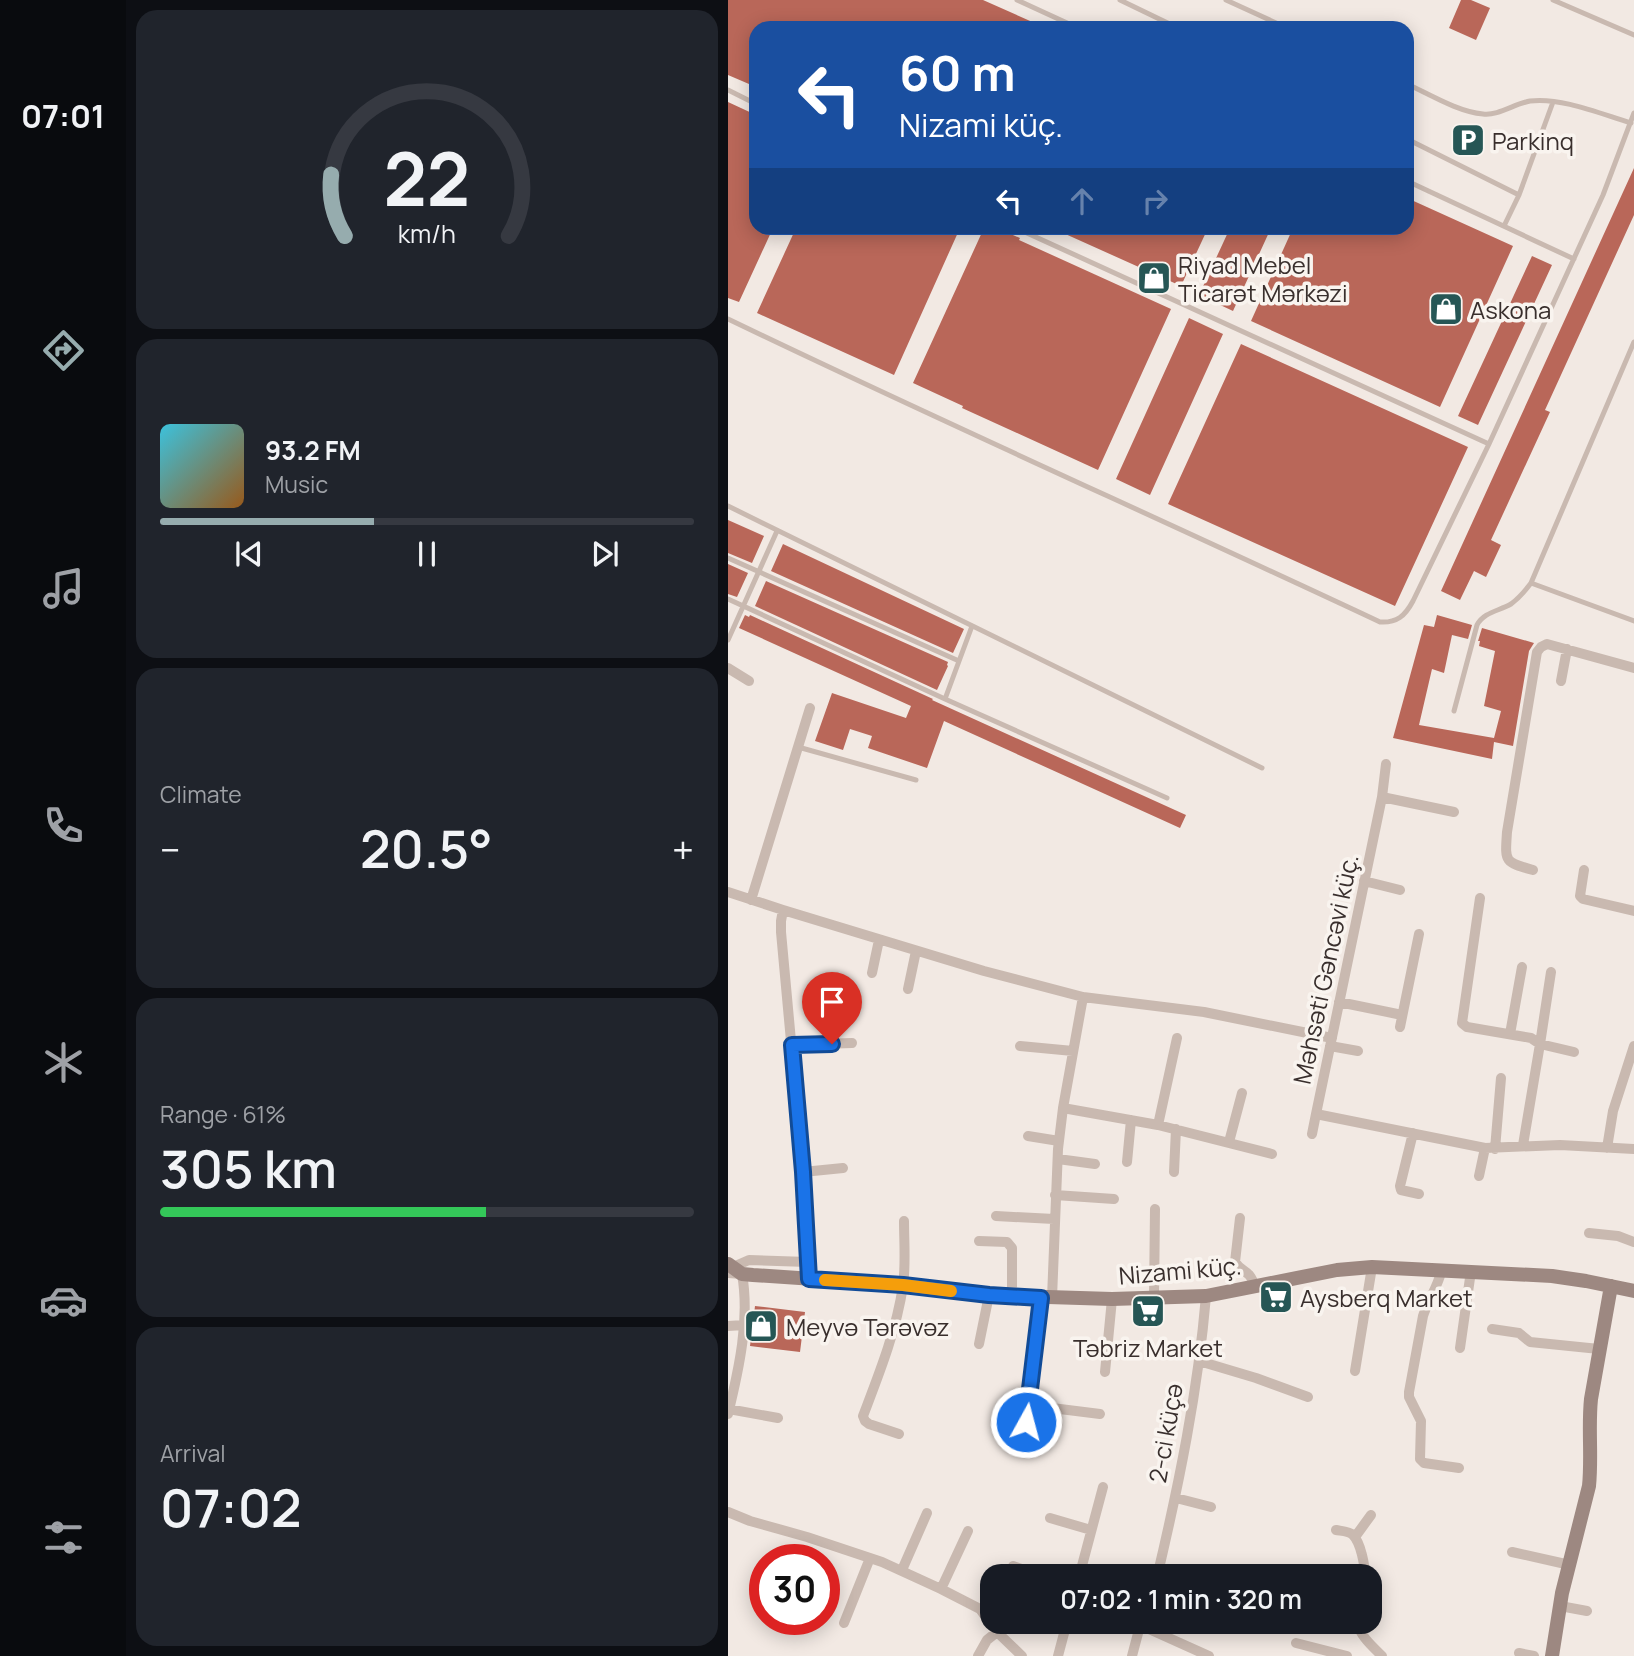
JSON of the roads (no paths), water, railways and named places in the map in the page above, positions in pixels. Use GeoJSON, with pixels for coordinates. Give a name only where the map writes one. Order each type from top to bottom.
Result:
{"type":"FeatureCollection","features":[{"type":"Feature","properties":{"kind":"street"},"geometry":{"type":"LineString","coordinates":[[1532,870],[1512,864],[1507,860],[1505,852],[1537,652],[1547,644],[1634,668]]}},
{"type":"Feature","properties":{"kind":"street"},"geometry":{"type":"LineString","coordinates":[[1561,681],[1567,649]]}},
{"type":"Feature","properties":{"kind":"street"},"geometry":{"type":"LineString","coordinates":[[728,668],[749,681]]}},
{"type":"Feature","properties":{"kind":"street"},"geometry":{"type":"LineString","coordinates":[[751,900],[810,708]]}},
{"type":"Feature","properties":{"kind":"street","name":"Məhsəti Gəncəvi küç."},"geometry":{"type":"LineString","coordinates":[[1387,764],[1316,1114],[1490,1148],[1560,1145],[1634,1149]]}},
{"type":"Feature","properties":{"kind":"street"},"geometry":{"type":"LineString","coordinates":[[1382,797],[1454,812]]}},
{"type":"Feature","properties":{"kind":"street"},"geometry":{"type":"LineString","coordinates":[[1584,870],[1580,896],[1634,911]]}},
{"type":"Feature","properties":{"kind":"street"},"geometry":{"type":"LineString","coordinates":[[1364,881],[1400,890]]}},
{"type":"Feature","properties":{"kind":"street"},"geometry":{"type":"LineString","coordinates":[[728,892],[916,951],[1083,997],[1204,1012],[1358,1051]]}},
{"type":"Feature","properties":{"kind":"street"},"geometry":{"type":"LineString","coordinates":[[1480,898],[1462,1023],[1467,1027],[1531,1038],[1540,1044],[1574,1052]]}},
{"type":"Feature","properties":{"kind":"street"},"geometry":{"type":"LineString","coordinates":[[783,910],[781,932],[803,1172],[809,1279]]}},
{"type":"Feature","properties":{"kind":"street"},"geometry":{"type":"LineString","coordinates":[[1400,1027],[1419,934]]}},
{"type":"Feature","properties":{"kind":"street"},"geometry":{"type":"LineString","coordinates":[[872,973],[879,940]]}},
{"type":"Feature","properties":{"kind":"street"},"geometry":{"type":"LineString","coordinates":[[908,989],[916,951]]}},
{"type":"Feature","properties":{"kind":"street"},"geometry":{"type":"LineString","coordinates":[[1510,1034],[1522,967]]}},
{"type":"Feature","properties":{"kind":"street"},"geometry":{"type":"LineString","coordinates":[[1523,1145],[1551,972]]}},
{"type":"Feature","properties":{"kind":"street"},"geometry":{"type":"LineString","coordinates":[[1023,1439],[1046,1298],[1063,1108],[1083,997]]}},
{"type":"Feature","properties":{"kind":"street"},"geometry":{"type":"LineString","coordinates":[[1339,1002],[1402,1015]]}},
{"type":"Feature","properties":{"kind":"street"},"geometry":{"type":"LineString","coordinates":[[1158,1125],[1177,1038]]}},
{"type":"Feature","properties":{"kind":"street"},"geometry":{"type":"LineString","coordinates":[[792,1045],[852,1043]]}},
{"type":"Feature","properties":{"kind":"street"},"geometry":{"type":"LineString","coordinates":[[1020,1046],[1073,1051]]}},
{"type":"Feature","properties":{"kind":"street"},"geometry":{"type":"LineString","coordinates":[[1607,1148],[1613,1111],[1634,1046]]}},
{"type":"Feature","properties":{"kind":"street"},"geometry":{"type":"LineString","coordinates":[[1479,1176],[1490,1148],[1501,1078]]}},
{"type":"Feature","properties":{"kind":"street"},"geometry":{"type":"LineString","coordinates":[[1229,1142],[1241,1093]]}},
{"type":"Feature","properties":{"kind":"street"},"geometry":{"type":"LineString","coordinates":[[1063,1108],[1158,1125],[1272,1154]]}},
{"type":"Feature","properties":{"kind":"street"},"geometry":{"type":"LineString","coordinates":[[1312,1134],[1316,1114]]}},
{"type":"Feature","properties":{"kind":"street"},"geometry":{"type":"LineString","coordinates":[[1127,1162],[1131,1120]]}},
{"type":"Feature","properties":{"kind":"street"},"geometry":{"type":"LineString","coordinates":[[1174,1172],[1176,1129]]}},
{"type":"Feature","properties":{"kind":"street"},"geometry":{"type":"LineString","coordinates":[[1413,1133],[1400,1186],[1401,1190],[1419,1194]]}},
{"type":"Feature","properties":{"kind":"street"},"geometry":{"type":"LineString","coordinates":[[1028,1136],[1059,1141]]}},
{"type":"Feature","properties":{"kind":"street"},"geometry":{"type":"LineString","coordinates":[[1058,1159],[1096,1164]]}},
{"type":"Feature","properties":{"kind":"street"},"geometry":{"type":"LineString","coordinates":[[803,1172],[843,1168]]}},
{"type":"Feature","properties":{"kind":"street"},"geometry":{"type":"LineString","coordinates":[[1055,1195],[1114,1199]]}},
{"type":"Feature","properties":{"kind":"street"},"geometry":{"type":"LineString","coordinates":[[1154,1298],[1155,1209]]}},
{"type":"Feature","properties":{"kind":"street"},"geometry":{"type":"LineString","coordinates":[[996,1216],[1054,1219]]}},
{"type":"Feature","properties":{"kind":"street"},"geometry":{"type":"LineString","coordinates":[[1240,1217],[1236,1262],[1252,1276],[1255,1287]]}},
{"type":"Feature","properties":{"kind":"street"},"geometry":{"type":"LineString","coordinates":[[899,1434],[869,1424],[863,1416],[890,1344],[903,1285],[904,1221]]}},
{"type":"Feature","properties":{"kind":"street"},"geometry":{"type":"LineString","coordinates":[[1589,1233],[1618,1236],[1634,1242]]}},
{"type":"Feature","properties":{"kind":"street"},"geometry":{"type":"LineString","coordinates":[[979,1241],[1010,1244],[1012,1296]]}},
{"type":"Feature","properties":{"kind":"street"},"geometry":{"type":"LineString","coordinates":[[778,1418],[728,1411],[744,1325],[744,1286],[733,1269],[749,1260],[808,1262]]}},
{"type":"Feature","properties":{"kind":"street"},"geometry":{"type":"LineString","coordinates":[[1355,1371],[1372,1267]]}},
{"type":"Feature","properties":{"kind":"street","name":"Nizami küç."},"geometry":{"type":"LineString","coordinates":[[733,1269],[809,1279],[1046,1298],[1206,1296],[1337,1270],[1372,1267],[1552,1276],[1634,1291]]}},
{"type":"Feature","properties":{"kind":"street"},"geometry":{"type":"LineString","coordinates":[[1442,1269],[1423,1316],[1409,1397],[1421,1421],[1420,1460],[1424,1463],[1459,1468]]}},
{"type":"Feature","properties":{"kind":"street"},"geometry":{"type":"LineString","coordinates":[[1460,1348],[1471,1271]]}},
{"type":"Feature","properties":{"kind":"street"},"geometry":{"type":"LineString","coordinates":[[1552,1656],[1560,1606],[1589,1486],[1589,1415],[1611,1286]]}},
{"type":"Feature","properties":{"kind":"street"},"geometry":{"type":"LineString","coordinates":[[979,1345],[989,1295]]}},
{"type":"Feature","properties":{"kind":"street","name":"2-ci küçə"},"geometry":{"type":"LineString","coordinates":[[1160,1564],[1175,1498],[1199,1361],[1206,1296]]}},
{"type":"Feature","properties":{"kind":"street"},"geometry":{"type":"LineString","coordinates":[[1105,1373],[1112,1299]]}},
{"type":"Feature","properties":{"kind":"street"},"geometry":{"type":"LineString","coordinates":[[728,1326],[744,1325]]}},
{"type":"Feature","properties":{"kind":"street"},"geometry":{"type":"LineString","coordinates":[[1492,1329],[1519,1333],[1530,1342],[1599,1349]]}},
{"type":"Feature","properties":{"kind":"street"},"geometry":{"type":"LineString","coordinates":[[1199,1361],[1308,1397]]}},
{"type":"Feature","properties":{"kind":"street"},"geometry":{"type":"LineString","coordinates":[[1028,1405],[1100,1414]]}},
{"type":"Feature","properties":{"kind":"street"},"geometry":{"type":"LineString","coordinates":[[1082,1564],[1103,1487]]}},
{"type":"Feature","properties":{"kind":"street"},"geometry":{"type":"LineString","coordinates":[[1175,1498],[1211,1507]]}},
{"type":"Feature","properties":{"kind":"street"},"geometry":{"type":"LineString","coordinates":[[728,1513],[902,1570],[980,1609]]}},
{"type":"Feature","properties":{"kind":"street"},"geometry":{"type":"LineString","coordinates":[[902,1570],[927,1513]]}},
{"type":"Feature","properties":{"kind":"street"},"geometry":{"type":"LineString","coordinates":[[1355,1537],[1371,1516]]}},
{"type":"Feature","properties":{"kind":"street"},"geometry":{"type":"LineString","coordinates":[[1050,1518],[1091,1530]]}},
{"type":"Feature","properties":{"kind":"street"},"geometry":{"type":"LineString","coordinates":[[1336,1530],[1351,1533],[1355,1537],[1364,1564]]}},
{"type":"Feature","properties":{"kind":"street"},"geometry":{"type":"LineString","coordinates":[[941,1589],[968,1531]]}},
{"type":"Feature","properties":{"kind":"street"},"geometry":{"type":"LineString","coordinates":[[1512,1552],[1570,1565]]}},
{"type":"Feature","properties":{"kind":"street"},"geometry":{"type":"LineString","coordinates":[[844,1623],[870,1558]]}},
{"type":"Feature","properties":{"kind":"street"},"geometry":{"type":"LineString","coordinates":[[1560,1606],[1587,1611]]}},
{"type":"Feature","properties":{"kind":"street"},"geometry":{"type":"LineString","coordinates":[[978,1656],[987,1640],[994,1634]]}},
{"type":"Feature","properties":{"kind":"street"},"geometry":{"type":"LineString","coordinates":[[999,1634],[1022,1656]]}},
{"type":"Feature","properties":{"kind":"street"},"geometry":{"type":"LineString","coordinates":[[1058,1656],[1064,1634]]}},
{"type":"Feature","properties":{"kind":"street"},"geometry":{"type":"LineString","coordinates":[[1132,1656],[1138,1634]]}},
{"type":"Feature","properties":{"kind":"street"},"geometry":{"type":"LineString","coordinates":[[1162,1634],[1209,1656]]}},
{"type":"Feature","properties":{"kind":"street"},"geometry":{"type":"LineString","coordinates":[[1362,1634],[1382,1656]]}},
{"type":"Feature","properties":{"kind":"street"},"geometry":{"type":"LineString","coordinates":[[1296,1643],[1347,1656]]}},
{"type":"Feature","properties":{"kind":"street"},"geometry":{"type":"LineString","coordinates":[[1519,1653],[1534,1656]]}},
{"type":"Feature","properties":{"kind":"lane"},"geometry":{"type":"LineString","coordinates":[[1017,0],[1063,21]]}},
{"type":"Feature","properties":{"kind":"lane"},"geometry":{"type":"LineString","coordinates":[[1120,0],[1164,21]]}},
{"type":"Feature","properties":{"kind":"lane"},"geometry":{"type":"LineString","coordinates":[[1226,0],[1272,21]]}},
{"type":"Feature","properties":{"kind":"lane"},"geometry":{"type":"LineString","coordinates":[[1553,0],[1634,35]]}},
{"type":"Feature","properties":{"kind":"lane"},"geometry":{"type":"LineString","coordinates":[[1414,87],[1467,111],[1486,115],[1530,101],[1553,102],[1631,123]]}},
{"type":"Feature","properties":{"kind":"lane"},"geometry":{"type":"LineString","coordinates":[[728,90],[749,100]]}},
{"type":"Feature","properties":{"kind":"lane"},"geometry":{"type":"LineString","coordinates":[[1504,226],[1519,195],[1553,102]]}},
{"type":"Feature","properties":{"kind":"lane"},"geometry":{"type":"LineString","coordinates":[[728,319],[992,444],[1202,538],[1380,622],[1389,623],[1406,613],[1489,444],[1603,195],[1634,113]]}},
{"type":"Feature","properties":{"kind":"lane"},"geometry":{"type":"LineString","coordinates":[[1414,142],[1519,195]]}},
{"type":"Feature","properties":{"kind":"lane"},"geometry":{"type":"LineString","coordinates":[[1414,184],[1574,259]]}},
{"type":"Feature","properties":{"kind":"lane"},"geometry":{"type":"LineString","coordinates":[[1031,235],[1489,444]]}},
{"type":"Feature","properties":{"kind":"lane"},"geometry":{"type":"LineString","coordinates":[[1454,711],[1480,619],[1508,606],[1520,597],[1531,583],[1634,342]]}},
{"type":"Feature","properties":{"kind":"lane"},"geometry":{"type":"LineString","coordinates":[[728,506],[1262,768]]}},
{"type":"Feature","properties":{"kind":"lane"},"geometry":{"type":"LineString","coordinates":[[728,640],[777,531]]}},
{"type":"Feature","properties":{"kind":"lane"},"geometry":{"type":"LineString","coordinates":[[728,558],[959,661]]}},
{"type":"Feature","properties":{"kind":"lane"},"geometry":{"type":"LineString","coordinates":[[1531,583],[1634,621]]}},
{"type":"Feature","properties":{"kind":"lane"},"geometry":{"type":"LineString","coordinates":[[728,599],[1167,798]]}},
{"type":"Feature","properties":{"kind":"lane"},"geometry":{"type":"LineString","coordinates":[[945,699],[972,626]]}},
{"type":"Feature","properties":{"kind":"lane"},"geometry":{"type":"LineString","coordinates":[[798,747],[916,780]]}},
{"type":"Feature","properties":{"kind":"place","name":"Parkinq"},"geometry":{"type":"Point","coordinates":[1468,140]}},
{"type":"Feature","properties":{"kind":"place","name":"Riyad Mebel Ticarət Mərkəzi"},"geometry":{"type":"Point","coordinates":[1154,278]}},
{"type":"Feature","properties":{"kind":"place","name":"Askona"},"geometry":{"type":"Point","coordinates":[1446,309]}},
{"type":"Feature","properties":{"kind":"place","name":"Aysberq Market"},"geometry":{"type":"Point","coordinates":[1276,1297]}},
{"type":"Feature","properties":{"kind":"place","name":"Təbriz Market"},"geometry":{"type":"Point","coordinates":[1148,1311]}},
{"type":"Feature","properties":{"kind":"place","name":"Meyvə Tərəvəz"},"geometry":{"type":"Point","coordinates":[761,1326]}}]}
